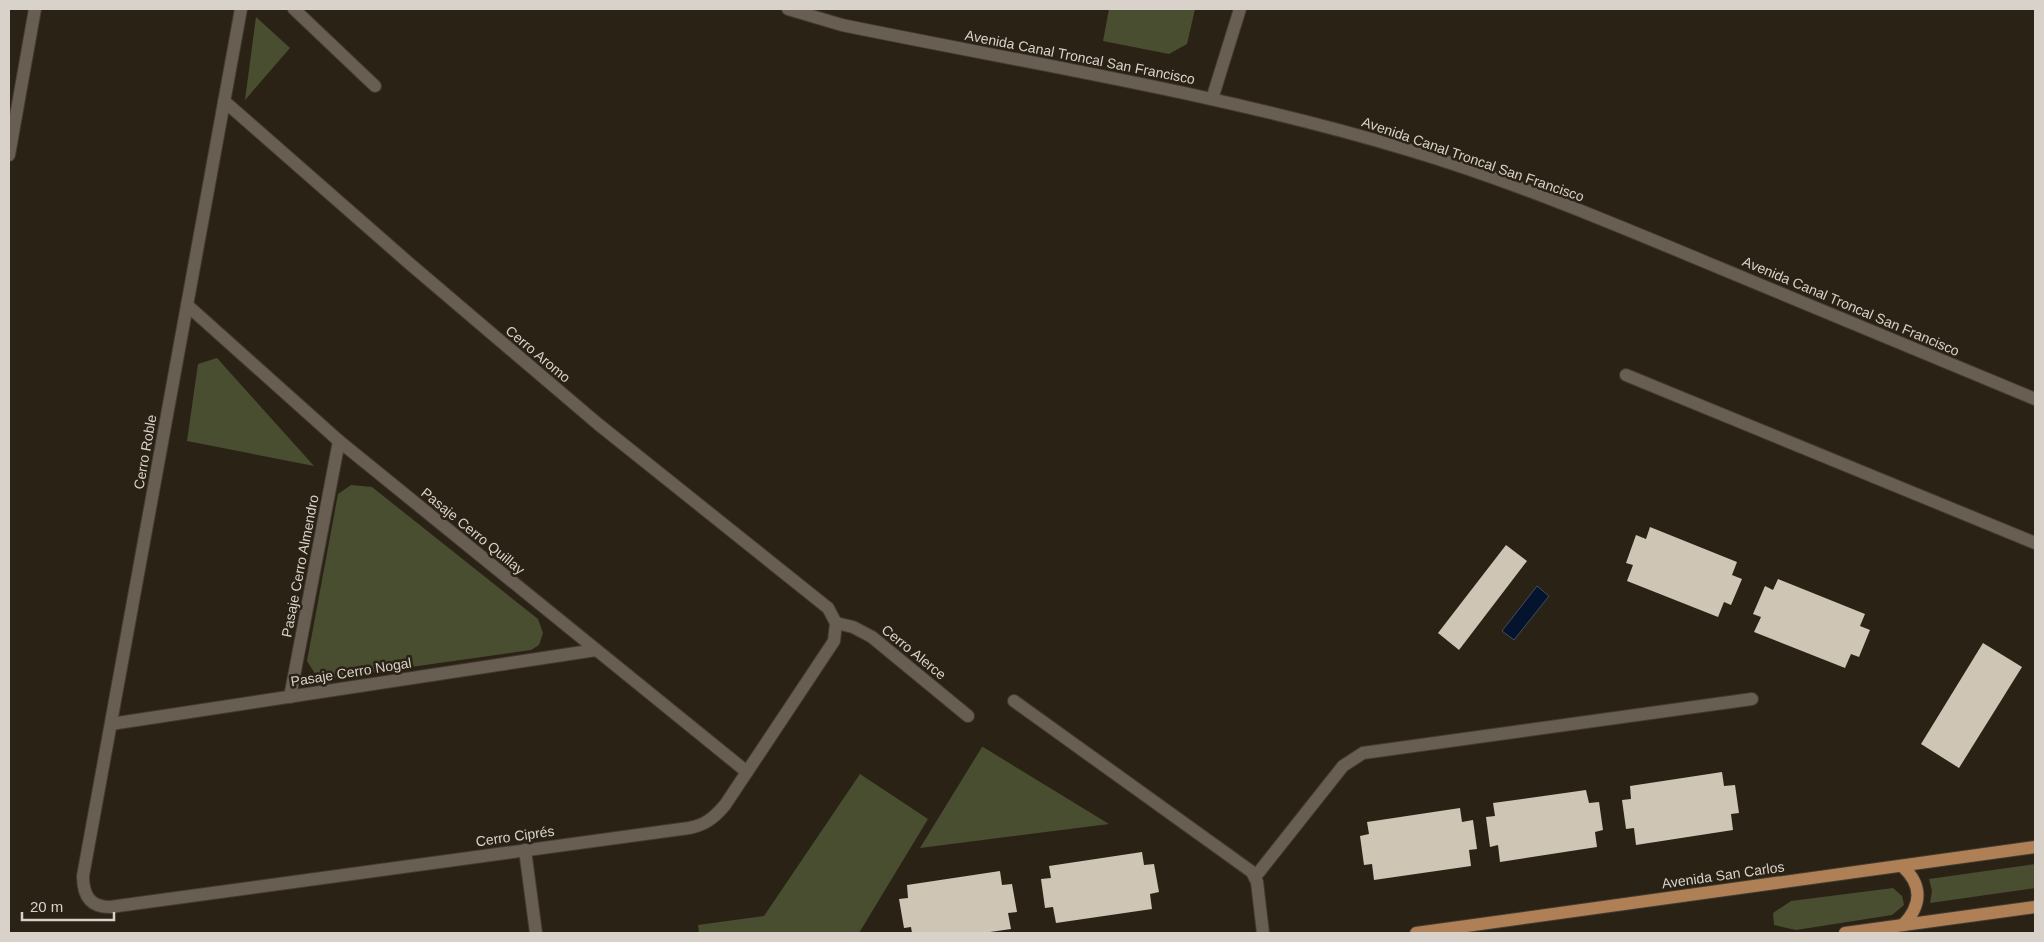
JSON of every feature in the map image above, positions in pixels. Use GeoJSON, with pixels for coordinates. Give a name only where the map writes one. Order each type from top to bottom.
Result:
{"type":"FeatureCollection","features":[{"type":"Feature","properties":{"kind":"main road","name":"Avenida San Carlos"},"geometry":{"type":"LineString","coordinates":[[1416,933],[2035,847]]}},
{"type":"Feature","properties":{"kind":"main road"},"geometry":{"type":"LineString","coordinates":[[1902,866],[1910,873],[1916,884],[1918,895],[1911,917],[1903,926]]}},
{"type":"Feature","properties":{"kind":"main road"},"geometry":{"type":"LineString","coordinates":[[1852,933],[2035,907]]}},
{"type":"Feature","properties":{"kind":"street"},"geometry":{"type":"LineString","coordinates":[[9,155],[36,9]]}},
{"type":"Feature","properties":{"kind":"street","name":"Cerro Roble"},"geometry":{"type":"LineString","coordinates":[[89,900],[84,887],[84,876],[241,9]]}},
{"type":"Feature","properties":{"kind":"street"},"geometry":{"type":"LineString","coordinates":[[294,9],[375,86]]}},
{"type":"Feature","properties":{"kind":"street","name":"Avenida Canal Troncal San Francisco"},"geometry":{"type":"LineString","coordinates":[[788,9],[842,25],[1212,99],[1411,151],[1508,183],[1602,219],[2035,400]]}},
{"type":"Feature","properties":{"kind":"street"},"geometry":{"type":"LineString","coordinates":[[1212,99],[1240,9]]}},
{"type":"Feature","properties":{"kind":"street","name":"Cerro Aromo"},"geometry":{"type":"LineString","coordinates":[[224,101],[590,418],[822,602],[828,608],[836,623]]}},
{"type":"Feature","properties":{"kind":"street","name":"Pasaje Cerro Quillay"},"geometry":{"type":"LineString","coordinates":[[187,305],[339,441],[747,772]]}},
{"type":"Feature","properties":{"kind":"street"},"geometry":{"type":"LineString","coordinates":[[1626,375],[2035,543]]}},
{"type":"Feature","properties":{"kind":"street","name":"Pasaje Cerro Almendro"},"geometry":{"type":"LineString","coordinates":[[290,697],[339,441]]}},
{"type":"Feature","properties":{"kind":"street","name":"Cerro Alerce"},"geometry":{"type":"LineString","coordinates":[[836,623],[853,626],[872,637],[968,716]]}},
{"type":"Feature","properties":{"kind":"street","name":"Cerro Ciprés"},"geometry":{"type":"LineString","coordinates":[[89,900],[97,906],[110,907],[700,826],[718,814],[747,772],[834,641],[836,623]]}},
{"type":"Feature","properties":{"kind":"street","name":"Pasaje Cerro Nogal"},"geometry":{"type":"LineString","coordinates":[[111,724],[596,650]]}},
{"type":"Feature","properties":{"kind":"street"},"geometry":{"type":"LineString","coordinates":[[1255,877],[1343,766],[1363,753],[1752,699]]}},
{"type":"Feature","properties":{"kind":"street"},"geometry":{"type":"LineString","coordinates":[[1014,701],[1252,872],[1257,882],[1263,933]]}},
{"type":"Feature","properties":{"kind":"street"},"geometry":{"type":"LineString","coordinates":[[525,850],[536,933]]}},
{"type":"Feature","properties":{"kind":"green space"},"geometry":{"type":"Polygon","coordinates":[[[1109,9],[1195,9],[1187,44],[1169,54],[1103,41],[1109,9]]]}},
{"type":"Feature","properties":{"kind":"green space"},"geometry":{"type":"Polygon","coordinates":[[[256,17],[290,48],[245,100],[256,17]]]}},
{"type":"Feature","properties":{"kind":"green space"},"geometry":{"type":"Polygon","coordinates":[[[217,358],[314,466],[187,441],[198,364],[217,358]]]}},
{"type":"Feature","properties":{"kind":"green space"},"geometry":{"type":"Polygon","coordinates":[[[351,485],[372,487],[538,619],[543,633],[539,645],[531,650],[319,680],[307,661],[338,494],[351,485]]]}},
{"type":"Feature","properties":{"kind":"green space"},"geometry":{"type":"Polygon","coordinates":[[[983,747],[1109,824],[920,848],[983,747]]]}},
{"type":"Feature","properties":{"kind":"green space"},"geometry":{"type":"Polygon","coordinates":[[[860,774],[928,819],[859,933],[699,933],[698,925],[764,916],[860,774]]]}},
{"type":"Feature","properties":{"kind":"green space"},"geometry":{"type":"Polygon","coordinates":[[[2035,864],[2035,888],[1930,903],[1932,891],[1929,879],[2035,864]]]}},
{"type":"Feature","properties":{"kind":"green space"},"geometry":{"type":"Polygon","coordinates":[[[1893,888],[1902,896],[1904,905],[1892,915],[1796,930],[1774,925],[1773,913],[1791,901],[1893,888]]]}},
{"type":"Feature","properties":{"kind":"water"},"geometry":{"type":"Polygon","coordinates":[[[1537,586],[1549,596],[1514,640],[1502,631],[1537,586]]]}},
{"type":"Feature","properties":{"kind":"building"},"geometry":{"type":"Polygon","coordinates":[[[1650,527],[1737,562],[1732,575],[1742,579],[1731,605],[1724,602],[1718,617],[1627,581],[1633,565],[1626,563],[1636,535],[1646,539],[1650,527]]]}},
{"type":"Feature","properties":{"kind":"building"},"geometry":{"type":"Polygon","coordinates":[[[1506,545],[1527,561],[1459,650],[1438,633],[1506,545]]]}},
{"type":"Feature","properties":{"kind":"building"},"geometry":{"type":"Polygon","coordinates":[[[1778,579],[1865,614],[1860,626],[1870,630],[1859,657],[1851,654],[1845,668],[1754,632],[1761,617],[1753,614],[1765,586],[1773,590],[1778,579]]]}},
{"type":"Feature","properties":{"kind":"building"},"geometry":{"type":"Polygon","coordinates":[[[1983,643],[2022,667],[1959,768],[1921,744],[1983,643]]]}},
{"type":"Feature","properties":{"kind":"building"},"geometry":{"type":"Polygon","coordinates":[[[1722,772],[1724,786],[1735,785],[1739,813],[1731,814],[1733,830],[1636,845],[1634,828],[1626,829],[1622,800],[1631,799],[1630,786],[1722,772]]]}},
{"type":"Feature","properties":{"kind":"building"},"geometry":{"type":"Polygon","coordinates":[[[1586,790],[1589,803],[1599,802],[1603,830],[1595,832],[1597,847],[1500,862],[1498,845],[1490,847],[1486,817],[1495,816],[1493,803],[1586,790]]]}},
{"type":"Feature","properties":{"kind":"building"},"geometry":{"type":"Polygon","coordinates":[[[1460,808],[1462,822],[1473,820],[1477,849],[1469,850],[1471,866],[1374,880],[1372,864],[1364,865],[1360,836],[1369,834],[1367,822],[1460,808]]]}},
{"type":"Feature","properties":{"kind":"building"},"geometry":{"type":"Polygon","coordinates":[[[1142,852],[1144,865],[1154,864],[1159,892],[1150,894],[1152,909],[1056,923],[1053,907],[1045,908],[1041,879],[1051,878],[1049,866],[1142,852]]]}},
{"type":"Feature","properties":{"kind":"building"},"geometry":{"type":"Polygon","coordinates":[[[1000,871],[1002,885],[1012,884],[1017,912],[1008,913],[1011,929],[983,933],[912,933],[911,927],[904,928],[899,899],[908,898],[907,885],[1000,871]]]}}]}
